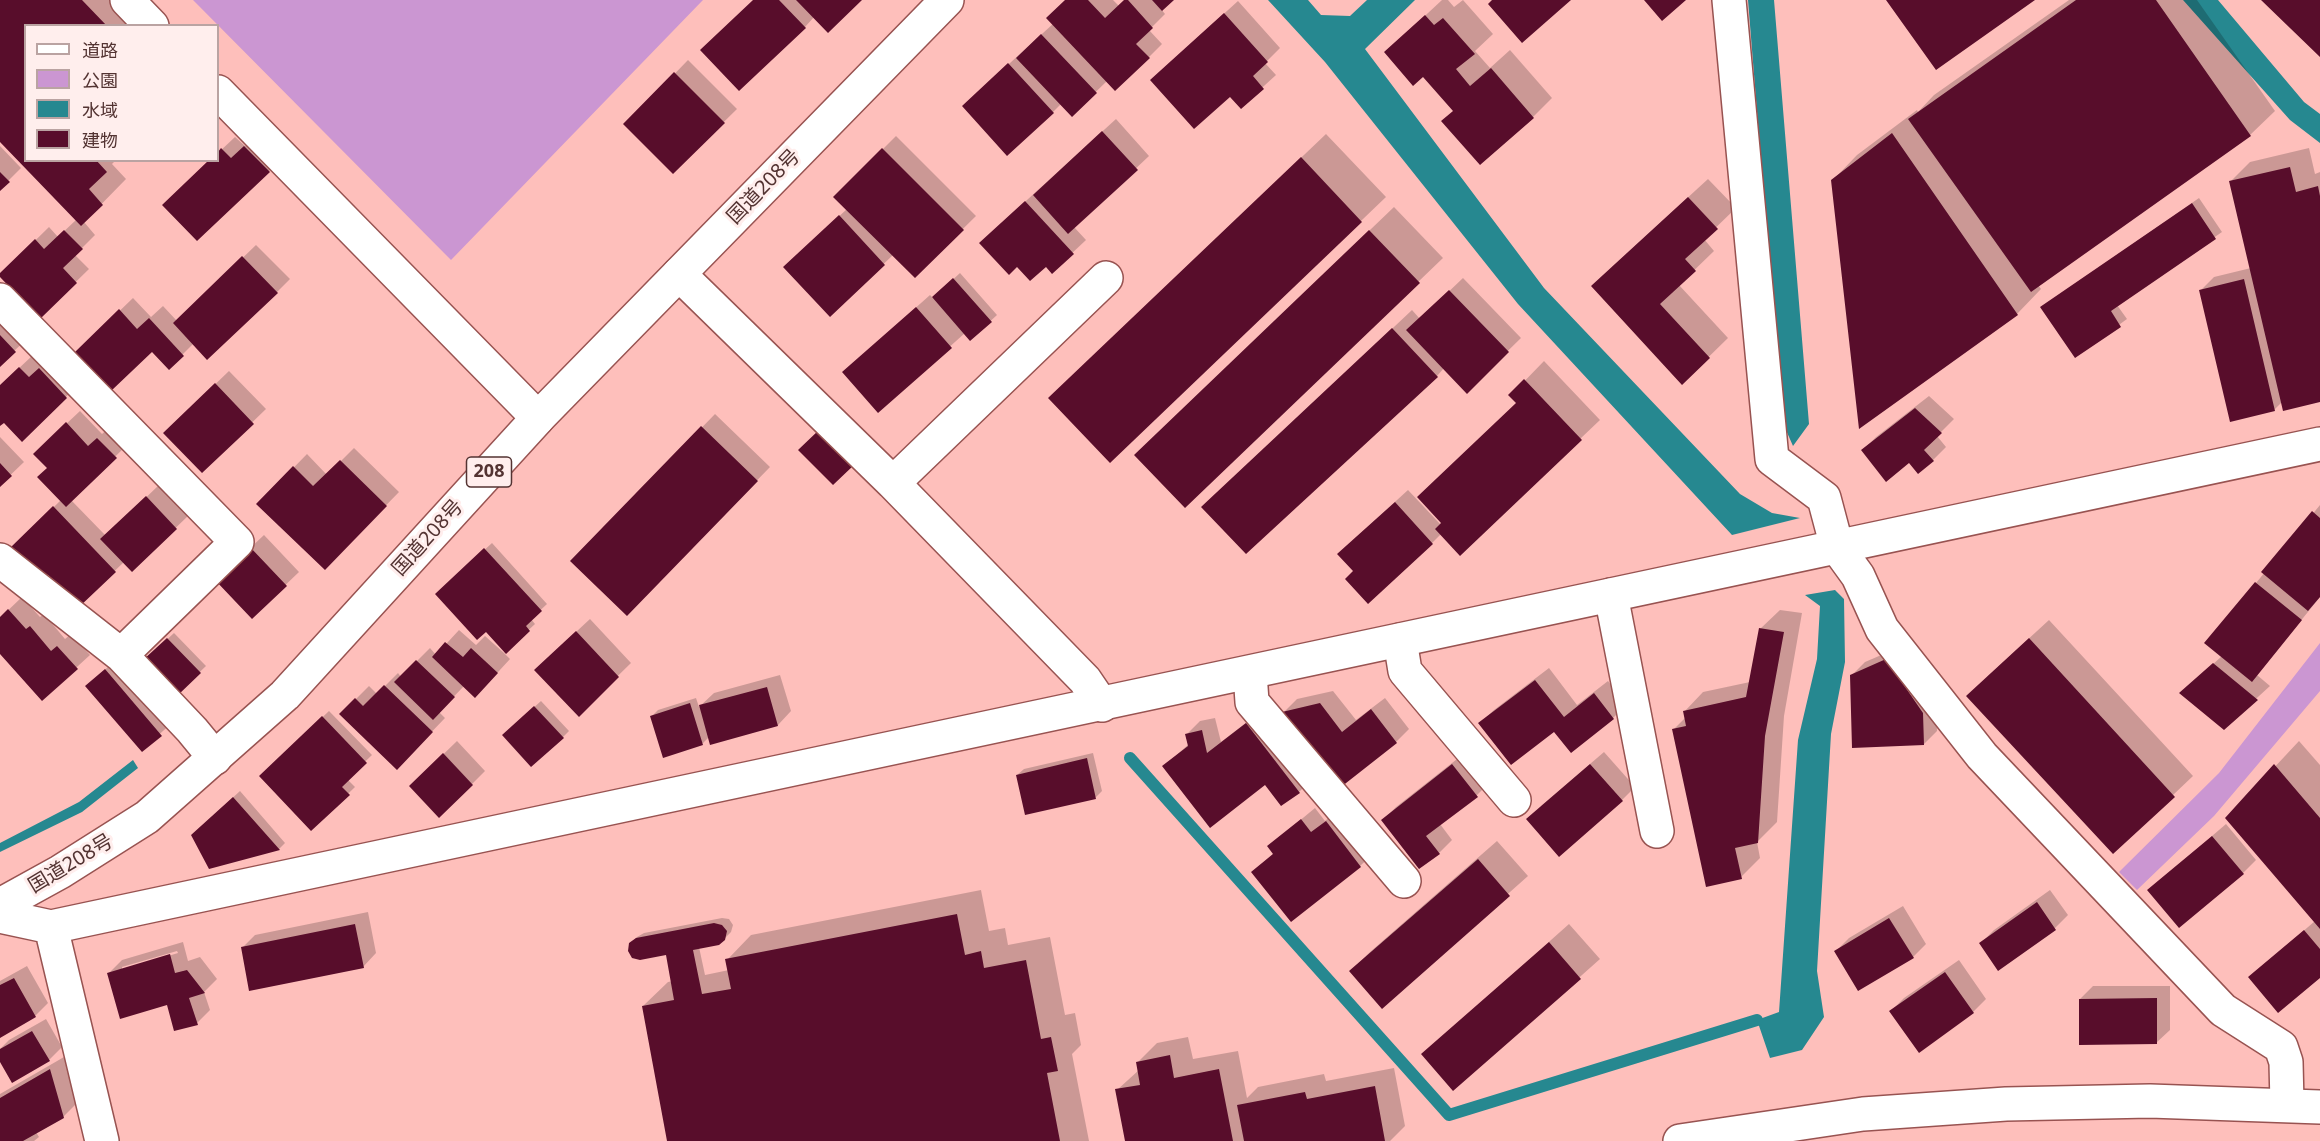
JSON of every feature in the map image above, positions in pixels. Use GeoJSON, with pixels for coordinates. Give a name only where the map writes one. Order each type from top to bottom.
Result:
{"type":"FeatureCollection","features":[{"type":"Feature","properties":{"kind":"main road"},"geometry":{"type":"LineString","coordinates":[[127,0],[150,24]]}},
{"type":"Feature","properties":{"kind":"main road","name":"国道208号"},"geometry":{"type":"LineString","coordinates":[[0,904],[60,872],[147,817],[285,696],[538,418],[947,0]]}},
{"type":"Feature","properties":{"kind":"main road"},"geometry":{"type":"LineString","coordinates":[[1729,0],[1772,459],[1824,498],[1837,547],[1858,576],[1882,629],[1982,756],[2223,1010],[2281,1047],[2286,1062],[2287,1104]]}},
{"type":"Feature","properties":{"kind":"main road"},"geometry":{"type":"LineString","coordinates":[[219,93],[538,418]]}},
{"type":"Feature","properties":{"kind":"main road"},"geometry":{"type":"LineString","coordinates":[[679,274],[893,483],[1085,680],[1102,705]]}},
{"type":"Feature","properties":{"kind":"main road"},"geometry":{"type":"LineString","coordinates":[[893,483],[1106,278]]}},
{"type":"Feature","properties":{"kind":"main road"},"geometry":{"type":"LineString","coordinates":[[0,300],[237,542],[121,655]]}},
{"type":"Feature","properties":{"kind":"main road"},"geometry":{"type":"LineString","coordinates":[[0,916],[51,927],[2320,444]]}},
{"type":"Feature","properties":{"kind":"main road"},"geometry":{"type":"LineString","coordinates":[[0,560],[121,655],[192,730],[214,758]]}},
{"type":"Feature","properties":{"kind":"main road"},"geometry":{"type":"LineString","coordinates":[[1611,595],[1657,831]]}},
{"type":"Feature","properties":{"kind":"main road"},"geometry":{"type":"LineString","coordinates":[[1400,640],[1406,670],[1514,800]]}},
{"type":"Feature","properties":{"kind":"main road"},"geometry":{"type":"LineString","coordinates":[[1250,673],[1252,702],[1404,881]]}},
{"type":"Feature","properties":{"kind":"main road"},"geometry":{"type":"LineString","coordinates":[[51,927],[102,1141]]}},
{"type":"Feature","properties":{"kind":"main road"},"geometry":{"type":"LineString","coordinates":[[1680,1141],[1863,1114],[2006,1104],[2150,1101],[2287,1104],[2320,1107]]}},
{"type":"Feature","properties":{"kind":"green space"},"geometry":{"type":"Polygon","coordinates":[[[193,0],[703,0],[451,260],[193,0]]]}},
{"type":"Feature","properties":{"kind":"green space"},"geometry":{"type":"Polygon","coordinates":[[[2320,643],[2320,691],[2214,816],[2137,890],[2119,872],[2219,773],[2320,643]]]}},
{"type":"Feature","properties":{"kind":"water"},"geometry":{"type":"Polygon","coordinates":[[[1268,0],[1308,0],[1321,15],[1350,16],[1367,0],[1415,0],[1365,49],[1544,288],[1740,494],[1772,513],[1800,518],[1732,535],[1518,304],[1325,62],[1268,0]]]}},
{"type":"Feature","properties":{"kind":"water"},"geometry":{"type":"Polygon","coordinates":[[[1748,0],[1774,0],[1809,424],[1793,446],[1782,421],[1748,0]]]}},
{"type":"Feature","properties":{"kind":"water"},"geometry":{"type":"Polygon","coordinates":[[[2183,0],[2218,0],[2304,102],[2320,114],[2320,143],[2290,120],[2183,0]]]}},
{"type":"Feature","properties":{"kind":"water"},"geometry":{"type":"Polygon","coordinates":[[[1835,590],[1844,599],[1845,662],[1831,734],[1817,971],[1824,1017],[1802,1050],[1770,1058],[1757,1020],[1779,1012],[1798,740],[1817,659],[1820,606],[1805,595],[1835,590]]]}},
{"type":"Feature","properties":{"kind":"water"},"geometry":{"type":"Polygon","coordinates":[[[133,760],[138,768],[82,812],[0,852],[0,843],[79,802],[133,760]]]}},
{"type":"Feature","properties":{"kind":"building"},"geometry":{"type":"Polygon","coordinates":[[[0,0],[82,0],[105,24],[24,24],[24,162],[98,162],[107,172],[89,189],[103,205],[81,226],[0,142],[0,0]]]}},
{"type":"Feature","properties":{"kind":"building"},"geometry":{"type":"Polygon","coordinates":[[[753,0],[779,0],[806,28],[739,91],[700,50],[753,0]]]}},
{"type":"Feature","properties":{"kind":"building"},"geometry":{"type":"Polygon","coordinates":[[[796,0],[862,0],[828,33],[796,0]]]}},
{"type":"Feature","properties":{"kind":"building"},"geometry":{"type":"Polygon","coordinates":[[[1065,0],[1088,0],[1105,18],[1124,0],[1128,0],[1153,28],[1136,44],[1150,58],[1115,91],[1046,18],[1065,0]]]}},
{"type":"Feature","properties":{"kind":"building"},"geometry":{"type":"Polygon","coordinates":[[[1152,0],[1174,0],[1162,11],[1152,0]]]}},
{"type":"Feature","properties":{"kind":"building"},"geometry":{"type":"Polygon","coordinates":[[[1492,0],[1571,0],[1522,43],[1488,4],[1492,0]]]}},
{"type":"Feature","properties":{"kind":"building"},"geometry":{"type":"Polygon","coordinates":[[[1644,0],[1686,0],[1662,21],[1644,0]]]}},
{"type":"Feature","properties":{"kind":"building"},"geometry":{"type":"Polygon","coordinates":[[[1886,0],[2035,0],[1936,70],[1886,0]]]}},
{"type":"Feature","properties":{"kind":"building"},"geometry":{"type":"Polygon","coordinates":[[[2076,0],[2156,0],[2251,136],[2031,292],[1908,119],[2076,0]]]}},
{"type":"Feature","properties":{"kind":"building"},"geometry":{"type":"Polygon","coordinates":[[[2261,0],[2320,0],[2320,57],[2261,0]]]}},
{"type":"Feature","properties":{"kind":"building"},"geometry":{"type":"Polygon","coordinates":[[[1224,13],[1268,62],[1253,76],[1264,89],[1241,109],[1230,97],[1194,129],[1150,80],[1224,13]]]}},
{"type":"Feature","properties":{"kind":"building"},"geometry":{"type":"Polygon","coordinates":[[[1425,15],[1434,25],[1443,18],[1475,54],[1456,69],[1470,86],[1491,68],[1534,118],[1480,165],[1441,121],[1453,111],[1423,77],[1413,86],[1384,52],[1425,15]]]}},
{"type":"Feature","properties":{"kind":"building"},"geometry":{"type":"Polygon","coordinates":[[[1041,34],[1097,93],[1072,117],[1016,58],[1041,34]]]}},
{"type":"Feature","properties":{"kind":"building"},"geometry":{"type":"Polygon","coordinates":[[[1008,63],[1054,113],[1007,156],[962,106],[1008,63]]]}},
{"type":"Feature","properties":{"kind":"building"},"geometry":{"type":"Polygon","coordinates":[[[674,72],[725,123],[673,174],[623,124],[674,72]]]}},
{"type":"Feature","properties":{"kind":"building"},"geometry":{"type":"Polygon","coordinates":[[[1102,131],[1138,170],[1068,234],[1033,195],[1102,131]]]}},
{"type":"Feature","properties":{"kind":"building"},"geometry":{"type":"Polygon","coordinates":[[[1892,133],[2018,315],[1859,429],[1831,180],[1892,133]]]}},
{"type":"Feature","properties":{"kind":"building"},"geometry":{"type":"Polygon","coordinates":[[[244,146],[270,172],[197,241],[162,205],[207,162],[219,162],[221,148],[231,158],[244,146]]]}},
{"type":"Feature","properties":{"kind":"building"},"geometry":{"type":"Polygon","coordinates":[[[882,148],[964,230],[915,278],[833,197],[882,148]]]}},
{"type":"Feature","properties":{"kind":"building"},"geometry":{"type":"Polygon","coordinates":[[[1301,157],[1362,222],[1110,463],[1048,398],[1301,157]]]}},
{"type":"Feature","properties":{"kind":"building"},"geometry":{"type":"Polygon","coordinates":[[[2290,167],[2296,192],[2318,186],[2320,196],[2320,402],[2283,411],[2229,181],[2290,167]]]}},
{"type":"Feature","properties":{"kind":"building"},"geometry":{"type":"Polygon","coordinates":[[[0,172],[10,182],[0,191],[0,172]]]}},
{"type":"Feature","properties":{"kind":"building"},"geometry":{"type":"Polygon","coordinates":[[[1688,197],[1718,229],[1685,259],[1696,271],[1660,304],[1710,358],[1682,385],[1591,286],[1688,197]]]}},
{"type":"Feature","properties":{"kind":"building"},"geometry":{"type":"Polygon","coordinates":[[[1025,201],[1074,254],[1052,274],[1046,267],[1030,281],[1017,267],[1009,275],[979,243],[1025,201]]]}},
{"type":"Feature","properties":{"kind":"building"},"geometry":{"type":"Polygon","coordinates":[[[2192,203],[2216,239],[2111,311],[2121,327],[2075,358],[2040,307],[2192,203]]]}},
{"type":"Feature","properties":{"kind":"building"},"geometry":{"type":"Polygon","coordinates":[[[839,215],[885,265],[830,317],[783,267],[839,215]]]}},
{"type":"Feature","properties":{"kind":"building"},"geometry":{"type":"Polygon","coordinates":[[[64,230],[83,249],[63,268],[77,283],[40,319],[0,277],[0,273],[35,239],[44,249],[64,230]]]}},
{"type":"Feature","properties":{"kind":"building"},"geometry":{"type":"Polygon","coordinates":[[[1369,230],[1420,283],[1185,508],[1134,455],[1369,230]]]}},
{"type":"Feature","properties":{"kind":"building"},"geometry":{"type":"Polygon","coordinates":[[[242,256],[278,293],[207,360],[173,323],[242,256]]]}},
{"type":"Feature","properties":{"kind":"building"},"geometry":{"type":"Polygon","coordinates":[[[953,278],[992,322],[970,341],[932,297],[953,278]]]}},
{"type":"Feature","properties":{"kind":"building"},"geometry":{"type":"Polygon","coordinates":[[[2244,279],[2275,411],[2230,422],[2199,290],[2244,279]]]}},
{"type":"Feature","properties":{"kind":"building"},"geometry":{"type":"Polygon","coordinates":[[[1449,290],[1509,352],[1467,394],[1406,330],[1449,290]]]}},
{"type":"Feature","properties":{"kind":"building"},"geometry":{"type":"Polygon","coordinates":[[[916,307],[952,348],[878,413],[842,372],[916,307]]]}},
{"type":"Feature","properties":{"kind":"building"},"geometry":{"type":"Polygon","coordinates":[[[119,309],[137,329],[149,318],[184,356],[169,370],[152,352],[111,391],[75,352],[119,309]]]}},
{"type":"Feature","properties":{"kind":"building"},"geometry":{"type":"Polygon","coordinates":[[[1392,328],[1438,377],[1246,554],[1201,507],[1392,328]]]}},
{"type":"Feature","properties":{"kind":"building"},"geometry":{"type":"Polygon","coordinates":[[[0,335],[16,352],[0,367],[0,335]]]}},
{"type":"Feature","properties":{"kind":"building"},"geometry":{"type":"Polygon","coordinates":[[[19,367],[29,377],[39,368],[67,398],[22,442],[4,423],[0,426],[0,385],[19,367]]]}},
{"type":"Feature","properties":{"kind":"building"},"geometry":{"type":"Polygon","coordinates":[[[1524,379],[1582,440],[1460,556],[1435,529],[1441,523],[1417,497],[1516,403],[1508,395],[1524,379]]]}},
{"type":"Feature","properties":{"kind":"building"},"geometry":{"type":"Polygon","coordinates":[[[215,383],[254,424],[202,473],[163,433],[215,383]]]}},
{"type":"Feature","properties":{"kind":"building"},"geometry":{"type":"Polygon","coordinates":[[[1915,408],[1942,433],[1924,450],[1934,461],[1918,474],[1909,463],[1886,482],[1861,450],[1915,408]]]}},
{"type":"Feature","properties":{"kind":"building"},"geometry":{"type":"Polygon","coordinates":[[[66,422],[88,446],[97,438],[117,458],[66,507],[37,477],[47,468],[33,454],[66,422]]]}},
{"type":"Feature","properties":{"kind":"building"},"geometry":{"type":"Polygon","coordinates":[[[701,426],[758,481],[627,616],[570,561],[701,426]]]}},
{"type":"Feature","properties":{"kind":"building"},"geometry":{"type":"Polygon","coordinates":[[[820,429],[854,465],[833,485],[798,450],[820,429]]]}},
{"type":"Feature","properties":{"kind":"building"},"geometry":{"type":"Polygon","coordinates":[[[340,460],[387,506],[325,570],[256,504],[293,466],[313,486],[340,460]]]}},
{"type":"Feature","properties":{"kind":"building"},"geometry":{"type":"Polygon","coordinates":[[[0,463],[12,476],[0,487],[0,463]]]}},
{"type":"Feature","properties":{"kind":"building"},"geometry":{"type":"Polygon","coordinates":[[[146,496],[177,529],[132,572],[100,539],[146,496]]]}},
{"type":"Feature","properties":{"kind":"building"},"geometry":{"type":"Polygon","coordinates":[[[1395,502],[1433,544],[1368,604],[1345,579],[1353,571],[1337,554],[1395,502]]]}},
{"type":"Feature","properties":{"kind":"building"},"geometry":{"type":"Polygon","coordinates":[[[53,506],[116,572],[78,608],[48,575],[42,581],[10,548],[53,506]]]}},
{"type":"Feature","properties":{"kind":"building"},"geometry":{"type":"Polygon","coordinates":[[[2312,511],[2320,518],[2320,597],[2308,611],[2261,572],[2312,511]]]}},
{"type":"Feature","properties":{"kind":"building"},"geometry":{"type":"Polygon","coordinates":[[[250,547],[287,586],[252,619],[215,580],[250,547]]]}},
{"type":"Feature","properties":{"kind":"building"},"geometry":{"type":"Polygon","coordinates":[[[484,548],[542,611],[526,626],[530,631],[506,654],[486,632],[477,640],[435,594],[484,548]]]}},
{"type":"Feature","properties":{"kind":"building"},"geometry":{"type":"Polygon","coordinates":[[[2255,582],[2302,620],[2252,682],[2204,643],[2255,582]]]}},
{"type":"Feature","properties":{"kind":"building"},"geometry":{"type":"Polygon","coordinates":[[[8,609],[26,629],[30,626],[51,651],[57,646],[78,669],[42,701],[0,654],[0,617],[8,609]]]}},
{"type":"Feature","properties":{"kind":"building"},"geometry":{"type":"Polygon","coordinates":[[[1759,628],[1784,632],[1765,736],[1758,843],[1735,848],[1742,879],[1706,887],[1672,729],[1686,726],[1683,711],[1746,697],[1759,628]]]}},
{"type":"Feature","properties":{"kind":"building"},"geometry":{"type":"Polygon","coordinates":[[[576,631],[619,677],[579,717],[534,670],[576,631]]]}},
{"type":"Feature","properties":{"kind":"building"},"geometry":{"type":"Polygon","coordinates":[[[167,638],[201,673],[177,696],[143,660],[167,638]]]}},
{"type":"Feature","properties":{"kind":"building"},"geometry":{"type":"Polygon","coordinates":[[[2029,638],[2175,797],[2113,854],[1966,696],[2029,638]]]}},
{"type":"Feature","properties":{"kind":"building"},"geometry":{"type":"Polygon","coordinates":[[[445,642],[463,657],[471,648],[498,673],[475,698],[432,657],[445,642]]]}},
{"type":"Feature","properties":{"kind":"building"},"geometry":{"type":"Polygon","coordinates":[[[1886,659],[1923,713],[1924,745],[1852,748],[1850,675],[1886,659]]]}},
{"type":"Feature","properties":{"kind":"building"},"geometry":{"type":"Polygon","coordinates":[[[416,660],[455,697],[433,720],[394,682],[416,660]]]}},
{"type":"Feature","properties":{"kind":"building"},"geometry":{"type":"Polygon","coordinates":[[[2213,663],[2258,700],[2224,730],[2179,693],[2213,663]]]}},
{"type":"Feature","properties":{"kind":"building"},"geometry":{"type":"Polygon","coordinates":[[[105,669],[162,736],[142,752],[85,686],[105,669]]]}},
{"type":"Feature","properties":{"kind":"building"},"geometry":{"type":"Polygon","coordinates":[[[1535,680],[1564,717],[1594,693],[1614,719],[1571,753],[1554,732],[1511,765],[1478,723],[1535,680]]]}},
{"type":"Feature","properties":{"kind":"building"},"geometry":{"type":"Polygon","coordinates":[[[384,685],[433,732],[397,770],[339,714],[355,698],[363,706],[384,685]]]}},
{"type":"Feature","properties":{"kind":"building"},"geometry":{"type":"Polygon","coordinates":[[[767,687],[778,726],[710,745],[699,705],[767,687]]]}},
{"type":"Feature","properties":{"kind":"building"},"geometry":{"type":"Polygon","coordinates":[[[690,703],[703,745],[663,758],[650,716],[690,703]]]}},
{"type":"Feature","properties":{"kind":"building"},"geometry":{"type":"Polygon","coordinates":[[[1320,703],[1342,732],[1371,709],[1397,743],[1341,787],[1282,712],[1320,703]]]}},
{"type":"Feature","properties":{"kind":"building"},"geometry":{"type":"Polygon","coordinates":[[[534,706],[564,738],[531,767],[502,735],[534,706]]]}},
{"type":"Feature","properties":{"kind":"building"},"geometry":{"type":"Polygon","coordinates":[[[322,716],[367,763],[342,787],[350,795],[311,831],[259,776],[322,716]]]}},
{"type":"Feature","properties":{"kind":"building"},"geometry":{"type":"Polygon","coordinates":[[[1246,723],[1300,793],[1281,806],[1265,785],[1210,828],[1162,766],[1188,746],[1185,734],[1202,730],[1207,753],[1246,723]]]}},
{"type":"Feature","properties":{"kind":"building"},"geometry":{"type":"Polygon","coordinates":[[[443,753],[473,785],[439,818],[409,786],[443,753]]]}},
{"type":"Feature","properties":{"kind":"building"},"geometry":{"type":"Polygon","coordinates":[[[1087,758],[1096,799],[1025,815],[1016,775],[1087,758]]]}},
{"type":"Feature","properties":{"kind":"building"},"geometry":{"type":"Polygon","coordinates":[[[1452,764],[1478,797],[1426,836],[1440,854],[1419,869],[1381,820],[1452,764]]]}},
{"type":"Feature","properties":{"kind":"building"},"geometry":{"type":"Polygon","coordinates":[[[1590,764],[1623,801],[1559,857],[1526,819],[1590,764]]]}},
{"type":"Feature","properties":{"kind":"building"},"geometry":{"type":"Polygon","coordinates":[[[2274,764],[2320,818],[2320,929],[2225,818],[2274,764]]]}},
{"type":"Feature","properties":{"kind":"building"},"geometry":{"type":"Polygon","coordinates":[[[233,797],[280,850],[209,869],[191,835],[233,797]]]}},
{"type":"Feature","properties":{"kind":"building"},"geometry":{"type":"Polygon","coordinates":[[[1301,819],[1311,832],[1326,821],[1361,867],[1291,922],[1251,872],[1273,854],[1267,846],[1301,819]]]}},
{"type":"Feature","properties":{"kind":"building"},"geometry":{"type":"Polygon","coordinates":[[[2212,836],[2244,874],[2179,928],[2147,890],[2212,836]]]}},
{"type":"Feature","properties":{"kind":"building"},"geometry":{"type":"Polygon","coordinates":[[[1478,859],[1510,896],[1382,1009],[1349,971],[1478,859]]]}},
{"type":"Feature","properties":{"kind":"building"},"geometry":{"type":"Polygon","coordinates":[[[2037,902],[2056,930],[1998,971],[1979,943],[2037,902]]]}},
{"type":"Feature","properties":{"kind":"building"},"geometry":{"type":"Polygon","coordinates":[[[957,914],[965,955],[981,951],[984,968],[1026,960],[1041,1039],[1051,1037],[1058,1071],[1047,1073],[1060,1141],[667,1141],[642,1006],[674,1000],[666,955],[640,960],[632,958],[628,951],[629,943],[636,938],[714,923],[722,925],[727,931],[725,940],[719,945],[693,950],[702,994],[731,989],[725,959],[957,914]]]}},
{"type":"Feature","properties":{"kind":"building"},"geometry":{"type":"Polygon","coordinates":[[[1889,918],[1914,958],[1858,991],[1834,951],[1889,918]]]}},
{"type":"Feature","properties":{"kind":"building"},"geometry":{"type":"Polygon","coordinates":[[[355,924],[364,968],[249,991],[241,947],[355,924]]]}},
{"type":"Feature","properties":{"kind":"building"},"geometry":{"type":"Polygon","coordinates":[[[2304,930],[2320,949],[2320,978],[2278,1013],[2248,977],[2304,930]]]}},
{"type":"Feature","properties":{"kind":"building"},"geometry":{"type":"Polygon","coordinates":[[[1549,942],[1581,979],[1453,1091],[1421,1054],[1549,942]]]}},
{"type":"Feature","properties":{"kind":"building"},"geometry":{"type":"Polygon","coordinates":[[[170,954],[175,973],[187,970],[205,993],[189,998],[198,1025],[174,1031],[167,1005],[120,1019],[107,973],[170,954]]]}},
{"type":"Feature","properties":{"kind":"building"},"geometry":{"type":"Polygon","coordinates":[[[1945,972],[1974,1013],[1919,1053],[1889,1011],[1945,972]]]}},
{"type":"Feature","properties":{"kind":"building"},"geometry":{"type":"Polygon","coordinates":[[[14,978],[36,1017],[0,1038],[0,985],[14,978]]]}},
{"type":"Feature","properties":{"kind":"building"},"geometry":{"type":"Polygon","coordinates":[[[2157,998],[2157,1044],[2079,1045],[2079,999],[2157,998]]]}},
{"type":"Feature","properties":{"kind":"building"},"geometry":{"type":"Polygon","coordinates":[[[32,1031],[50,1061],[12,1083],[0,1062],[0,1049],[32,1031]]]}},
{"type":"Feature","properties":{"kind":"building"},"geometry":{"type":"Polygon","coordinates":[[[1170,1055],[1174,1078],[1219,1069],[1233,1141],[1125,1141],[1115,1089],[1140,1085],[1136,1062],[1170,1055]]]}},
{"type":"Feature","properties":{"kind":"building"},"geometry":{"type":"Polygon","coordinates":[[[50,1069],[64,1118],[23,1141],[0,1141],[0,1098],[50,1069]]]}},
{"type":"Feature","properties":{"kind":"building"},"geometry":{"type":"Polygon","coordinates":[[[1375,1086],[1385,1141],[1244,1141],[1237,1105],[1305,1092],[1307,1099],[1375,1086]]]}},
{"type":"Feature","properties":{"kind":"waterway"},"geometry":{"type":"LineString","coordinates":[[1130,758],[1449,1115],[1757,1020]]}}]}
